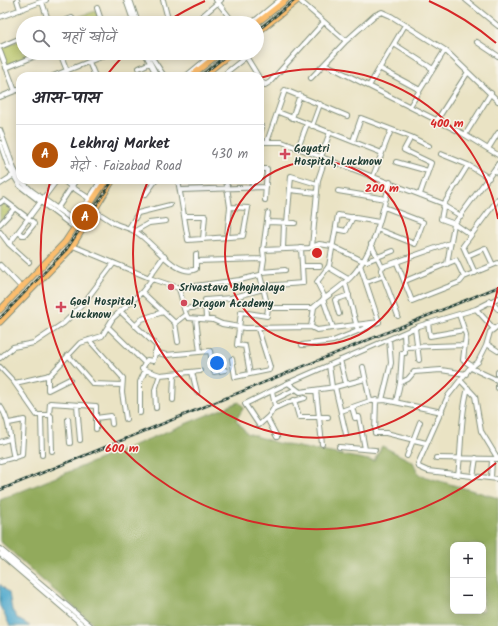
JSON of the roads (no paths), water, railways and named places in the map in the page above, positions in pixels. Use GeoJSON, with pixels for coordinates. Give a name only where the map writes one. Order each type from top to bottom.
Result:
{"type":"FeatureCollection","features":[{"type":"Feature","properties":{"kind":"main road"},"geometry":{"type":"LineString","coordinates":[[264,17],[286,0]]}},
{"type":"Feature","properties":{"kind":"main road"},"geometry":{"type":"LineString","coordinates":[[264,27],[298,0]]}},
{"type":"Feature","properties":{"kind":"main road"},"geometry":{"type":"LineString","coordinates":[[196,72],[211,60]]}},
{"type":"Feature","properties":{"kind":"main road"},"geometry":{"type":"LineString","coordinates":[[208,72],[223,60]]}},
{"type":"Feature","properties":{"kind":"main road"},"geometry":{"type":"LineString","coordinates":[[0,310],[65,242],[103,184]]}},
{"type":"Feature","properties":{"kind":"main road"},"geometry":{"type":"LineString","coordinates":[[0,322],[73,246],[111,184]]}},
{"type":"Feature","properties":{"kind":"street"},"geometry":{"type":"LineString","coordinates":[[17,0],[20,10]]}},
{"type":"Feature","properties":{"kind":"street"},"geometry":{"type":"LineString","coordinates":[[126,0],[132,16]]}},
{"type":"Feature","properties":{"kind":"street"},"geometry":{"type":"LineString","coordinates":[[130,0],[136,16]]}},
{"type":"Feature","properties":{"kind":"street"},"geometry":{"type":"LineString","coordinates":[[162,0],[167,16]]}},
{"type":"Feature","properties":{"kind":"street"},"geometry":{"type":"LineString","coordinates":[[261,16],[280,0]]}},
{"type":"Feature","properties":{"kind":"street"},"geometry":{"type":"LineString","coordinates":[[298,0],[346,41]]}},
{"type":"Feature","properties":{"kind":"street"},"geometry":{"type":"LineString","coordinates":[[466,0],[498,26]]}},
{"type":"Feature","properties":{"kind":"street"},"geometry":{"type":"LineString","coordinates":[[0,17],[44,1],[47,16]]}},
{"type":"Feature","properties":{"kind":"street"},"geometry":{"type":"LineString","coordinates":[[202,16],[218,1],[229,16]]}},
{"type":"Feature","properties":{"kind":"street"},"geometry":{"type":"LineString","coordinates":[[97,8],[100,16]]}},
{"type":"Feature","properties":{"kind":"street"},"geometry":{"type":"LineString","coordinates":[[311,78],[346,41],[375,15],[382,12],[445,50],[498,101]]}},
{"type":"Feature","properties":{"kind":"street"},"geometry":{"type":"LineString","coordinates":[[264,84],[265,85],[270,82],[324,22]]}},
{"type":"Feature","properties":{"kind":"street"},"geometry":{"type":"LineString","coordinates":[[369,86],[405,25]]}},
{"type":"Feature","properties":{"kind":"street"},"geometry":{"type":"LineString","coordinates":[[0,46],[16,40]]}},
{"type":"Feature","properties":{"kind":"street"},"geometry":{"type":"LineString","coordinates":[[477,42],[498,56]]}},
{"type":"Feature","properties":{"kind":"street"},"geometry":{"type":"LineString","coordinates":[[394,44],[433,69]]}},
{"type":"Feature","properties":{"kind":"street"},"geometry":{"type":"LineString","coordinates":[[410,106],[445,50]]}},
{"type":"Feature","properties":{"kind":"street"},"geometry":{"type":"LineString","coordinates":[[0,51],[14,91],[0,97]]}},
{"type":"Feature","properties":{"kind":"street"},"geometry":{"type":"LineString","coordinates":[[6,68],[23,60]]}},
{"type":"Feature","properties":{"kind":"street"},"geometry":{"type":"LineString","coordinates":[[63,60],[67,71],[94,60]]}},
{"type":"Feature","properties":{"kind":"street"},"geometry":{"type":"LineString","coordinates":[[148,60],[155,72]]}},
{"type":"Feature","properties":{"kind":"street"},"geometry":{"type":"LineString","coordinates":[[154,60],[161,72]]}},
{"type":"Feature","properties":{"kind":"street"},"geometry":{"type":"LineString","coordinates":[[191,72],[205,60]]}},
{"type":"Feature","properties":{"kind":"street"},"geometry":{"type":"LineString","coordinates":[[227,72],[240,60]]}},
{"type":"Feature","properties":{"kind":"street"},"geometry":{"type":"LineString","coordinates":[[248,60],[256,72]]}},
{"type":"Feature","properties":{"kind":"street"},"geometry":{"type":"LineString","coordinates":[[89,62],[93,72]]}},
{"type":"Feature","properties":{"kind":"street"},"geometry":{"type":"LineString","coordinates":[[139,68],[150,63]]}},
{"type":"Feature","properties":{"kind":"street"},"geometry":{"type":"LineString","coordinates":[[325,64],[437,120],[498,155]]}},
{"type":"Feature","properties":{"kind":"street"},"geometry":{"type":"LineString","coordinates":[[379,68],[420,90]]}},
{"type":"Feature","properties":{"kind":"street"},"geometry":{"type":"LineString","coordinates":[[437,120],[468,72]]}},
{"type":"Feature","properties":{"kind":"street"},"geometry":{"type":"LineString","coordinates":[[347,116],[285,90],[267,142],[282,142],[390,182],[444,205],[460,216]]}},
{"type":"Feature","properties":{"kind":"street"},"geometry":{"type":"LineString","coordinates":[[465,135],[490,93]]}},
{"type":"Feature","properties":{"kind":"street"},"geometry":{"type":"LineString","coordinates":[[292,118],[300,95]]}},
{"type":"Feature","properties":{"kind":"street"},"geometry":{"type":"LineString","coordinates":[[312,126],[320,104]]}},
{"type":"Feature","properties":{"kind":"street"},"geometry":{"type":"LineString","coordinates":[[278,112],[382,153]]}},
{"type":"Feature","properties":{"kind":"street"},"geometry":{"type":"LineString","coordinates":[[353,141],[361,118],[411,137],[429,146]]}},
{"type":"Feature","properties":{"kind":"street"},"geometry":{"type":"LineString","coordinates":[[298,148],[307,124]]}},
{"type":"Feature","properties":{"kind":"street"},"geometry":{"type":"LineString","coordinates":[[0,130],[14,175]]}},
{"type":"Feature","properties":{"kind":"street"},"geometry":{"type":"LineString","coordinates":[[373,176],[391,130]]}},
{"type":"Feature","properties":{"kind":"street"},"geometry":{"type":"LineString","coordinates":[[312,247],[318,184],[330,132]]}},
{"type":"Feature","properties":{"kind":"street"},"geometry":{"type":"LineString","coordinates":[[488,149],[498,133]]}},
{"type":"Feature","properties":{"kind":"street"},"geometry":{"type":"LineString","coordinates":[[411,137],[404,150],[431,163],[420,194]]}},
{"type":"Feature","properties":{"kind":"street"},"geometry":{"type":"LineString","coordinates":[[0,142],[16,179]]}},
{"type":"Feature","properties":{"kind":"street"},"geometry":{"type":"LineString","coordinates":[[441,154],[468,165],[489,178]]}},
{"type":"Feature","properties":{"kind":"street"},"geometry":{"type":"LineString","coordinates":[[396,162],[428,172]]}},
{"type":"Feature","properties":{"kind":"street"},"geometry":{"type":"LineString","coordinates":[[447,264],[455,224],[489,178],[496,171],[498,164]]}},
{"type":"Feature","properties":{"kind":"street"},"geometry":{"type":"LineString","coordinates":[[468,165],[444,205],[441,219],[455,224],[470,236]]}},
{"type":"Feature","properties":{"kind":"street"},"geometry":{"type":"LineString","coordinates":[[264,169],[267,169],[264,200]]}},
{"type":"Feature","properties":{"kind":"street"},"geometry":{"type":"LineString","coordinates":[[0,184],[14,175]]}},
{"type":"Feature","properties":{"kind":"street"},"geometry":{"type":"LineString","coordinates":[[283,249],[291,176],[318,184]]}},
{"type":"Feature","properties":{"kind":"street"},"geometry":{"type":"LineString","coordinates":[[311,327],[314,308],[324,298],[347,281],[362,262],[372,244],[384,207],[390,182]]}},
{"type":"Feature","properties":{"kind":"street"},"geometry":{"type":"LineString","coordinates":[[19,184],[84,230]]}},
{"type":"Feature","properties":{"kind":"street"},"geometry":{"type":"LineString","coordinates":[[24,184],[42,201],[58,209],[75,225]]}},
{"type":"Feature","properties":{"kind":"street"},"geometry":{"type":"LineString","coordinates":[[8,244],[54,184]]}},
{"type":"Feature","properties":{"kind":"street"},"geometry":{"type":"LineString","coordinates":[[68,184],[90,198]]}},
{"type":"Feature","properties":{"kind":"street"},"geometry":{"type":"LineString","coordinates":[[75,225],[99,184]]}},
{"type":"Feature","properties":{"kind":"street"},"geometry":{"type":"LineString","coordinates":[[145,195],[153,184]]}},
{"type":"Feature","properties":{"kind":"street"},"geometry":{"type":"LineString","coordinates":[[179,184],[188,240],[242,236],[248,208],[230,207]]}},
{"type":"Feature","properties":{"kind":"street"},"geometry":{"type":"LineString","coordinates":[[226,184],[230,207],[226,237]]}},
{"type":"Feature","properties":{"kind":"street"},"geometry":{"type":"LineString","coordinates":[[58,209],[71,186]]}},
{"type":"Feature","properties":{"kind":"street"},"geometry":{"type":"LineString","coordinates":[[180,190],[266,187]]}},
{"type":"Feature","properties":{"kind":"street"},"geometry":{"type":"LineString","coordinates":[[290,190],[317,193]]}},
{"type":"Feature","properties":{"kind":"street"},"geometry":{"type":"LineString","coordinates":[[338,191],[386,199]]}},
{"type":"Feature","properties":{"kind":"street"},"geometry":{"type":"LineString","coordinates":[[474,273],[463,246],[498,199]]}},
{"type":"Feature","properties":{"kind":"street"},"geometry":{"type":"LineString","coordinates":[[0,203],[4,200],[29,218],[34,224],[25,235],[18,232]]}},
{"type":"Feature","properties":{"kind":"street"},"geometry":{"type":"LineString","coordinates":[[129,228],[138,213],[170,205]]}},
{"type":"Feature","properties":{"kind":"street"},"geometry":{"type":"LineString","coordinates":[[377,229],[415,244],[423,222],[384,207]]}},
{"type":"Feature","properties":{"kind":"street"},"geometry":{"type":"LineString","coordinates":[[0,224],[15,208]]}},
{"type":"Feature","properties":{"kind":"street"},"geometry":{"type":"LineString","coordinates":[[95,211],[116,224],[135,231],[184,271],[192,271],[196,269],[196,254]]}},
{"type":"Feature","properties":{"kind":"street"},"geometry":{"type":"LineString","coordinates":[[250,374],[245,346],[237,345],[239,327],[241,312],[267,316],[268,308],[261,273],[264,259],[263,250],[268,213]]}},
{"type":"Feature","properties":{"kind":"street"},"geometry":{"type":"LineString","coordinates":[[333,328],[324,298],[317,282],[328,267],[338,215],[379,222]]}},
{"type":"Feature","properties":{"kind":"street"},"geometry":{"type":"LineString","coordinates":[[184,216],[205,216],[203,239]]}},
{"type":"Feature","properties":{"kind":"street"},"geometry":{"type":"LineString","coordinates":[[336,229],[346,231],[353,217]]}},
{"type":"Feature","properties":{"kind":"street"},"geometry":{"type":"LineString","coordinates":[[135,231],[149,223],[166,220]]}},
{"type":"Feature","properties":{"kind":"street"},"geometry":{"type":"LineString","coordinates":[[267,222],[295,223]]}},
{"type":"Feature","properties":{"kind":"street"},"geometry":{"type":"LineString","coordinates":[[0,232],[8,244],[29,262]]}},
{"type":"Feature","properties":{"kind":"street"},"geometry":{"type":"LineString","coordinates":[[382,267],[450,243]]}},
{"type":"Feature","properties":{"kind":"street"},"geometry":{"type":"LineString","coordinates":[[263,250],[312,247],[318,244],[332,246],[362,262],[393,251]]}},
{"type":"Feature","properties":{"kind":"street"},"geometry":{"type":"LineString","coordinates":[[372,244],[382,267],[381,270],[398,316]]}},
{"type":"Feature","properties":{"kind":"street"},"geometry":{"type":"LineString","coordinates":[[73,246],[150,278],[178,287],[219,284],[261,273],[286,270]]}},
{"type":"Feature","properties":{"kind":"street"},"geometry":{"type":"LineString","coordinates":[[206,319],[206,300],[231,298],[263,287],[303,283],[301,248]]}},
{"type":"Feature","properties":{"kind":"street"},"geometry":{"type":"LineString","coordinates":[[467,256],[485,248],[493,265]]}},
{"type":"Feature","properties":{"kind":"street"},"geometry":{"type":"LineString","coordinates":[[15,383],[55,372],[68,355],[80,343],[102,336],[120,311],[142,292],[164,256]]}},
{"type":"Feature","properties":{"kind":"street"},"geometry":{"type":"LineString","coordinates":[[196,261],[264,259]]}},
{"type":"Feature","properties":{"kind":"street"},"geometry":{"type":"LineString","coordinates":[[405,281],[456,260],[464,277]]}},
{"type":"Feature","properties":{"kind":"street"},"geometry":{"type":"LineString","coordinates":[[362,262],[366,282],[379,322]]}},
{"type":"Feature","properties":{"kind":"street"},"geometry":{"type":"LineString","coordinates":[[397,262],[412,301],[460,282],[464,277],[498,263]]}},
{"type":"Feature","properties":{"kind":"street"},"geometry":{"type":"LineString","coordinates":[[0,358],[13,347],[34,343],[64,323],[83,304],[114,263]]}},
{"type":"Feature","properties":{"kind":"street"},"geometry":{"type":"LineString","coordinates":[[0,265],[22,288]]}},
{"type":"Feature","properties":{"kind":"street"},"geometry":{"type":"LineString","coordinates":[[302,266],[320,266]]}},
{"type":"Feature","properties":{"kind":"street"},"geometry":{"type":"LineString","coordinates":[[328,267],[347,281],[358,331]]}},
{"type":"Feature","properties":{"kind":"street"},"geometry":{"type":"LineString","coordinates":[[366,282],[383,276]]}},
{"type":"Feature","properties":{"kind":"street"},"geometry":{"type":"LineString","coordinates":[[178,287],[182,295],[185,315],[188,318],[206,319],[239,327],[258,329],[311,327],[317,330],[379,322]]}},
{"type":"Feature","properties":{"kind":"street"},"geometry":{"type":"LineString","coordinates":[[142,292],[174,323],[178,342]]}},
{"type":"Feature","properties":{"kind":"street"},"geometry":{"type":"LineString","coordinates":[[339,314],[336,300],[349,295]]}},
{"type":"Feature","properties":{"kind":"street"},"geometry":{"type":"LineString","coordinates":[[305,398],[294,400],[274,408],[267,418],[259,424],[245,404],[288,383],[404,332],[428,323],[476,309],[498,298]]}},
{"type":"Feature","properties":{"kind":"street"},"geometry":{"type":"LineString","coordinates":[[490,301],[498,308]]}},
{"type":"Feature","properties":{"kind":"street"},"geometry":{"type":"LineString","coordinates":[[184,309],[206,306]]}},
{"type":"Feature","properties":{"kind":"street"},"geometry":{"type":"LineString","coordinates":[[268,308],[314,308]]}},
{"type":"Feature","properties":{"kind":"street"},"geometry":{"type":"LineString","coordinates":[[476,309],[496,328],[490,332],[487,344],[478,362],[471,367],[448,396],[418,464],[419,467],[428,471],[498,479]]}},
{"type":"Feature","properties":{"kind":"street"},"geometry":{"type":"LineString","coordinates":[[120,311],[156,346],[153,361],[147,360],[142,369],[145,371],[140,382],[140,413]]}},
{"type":"Feature","properties":{"kind":"street"},"geometry":{"type":"LineString","coordinates":[[135,326],[142,319],[163,312]]}},
{"type":"Feature","properties":{"kind":"street"},"geometry":{"type":"LineString","coordinates":[[459,314],[466,335],[463,360],[471,367],[497,380]]}},
{"type":"Feature","properties":{"kind":"street"},"geometry":{"type":"LineString","coordinates":[[174,323],[185,315]]}},
{"type":"Feature","properties":{"kind":"street"},"geometry":{"type":"LineString","coordinates":[[196,319],[200,352]]}},
{"type":"Feature","properties":{"kind":"street"},"geometry":{"type":"LineString","coordinates":[[302,345],[333,341],[379,322]]}},
{"type":"Feature","properties":{"kind":"street"},"geometry":{"type":"LineString","coordinates":[[428,323],[430,336],[464,330]]}},
{"type":"Feature","properties":{"kind":"street"},"geometry":{"type":"LineString","coordinates":[[108,327],[145,363]]}},
{"type":"Feature","properties":{"kind":"street"},"geometry":{"type":"LineString","coordinates":[[415,328],[419,360]]}},
{"type":"Feature","properties":{"kind":"street"},"geometry":{"type":"LineString","coordinates":[[232,359],[235,377],[264,373],[269,370],[270,367],[258,329]]}},
{"type":"Feature","properties":{"kind":"street"},"geometry":{"type":"LineString","coordinates":[[396,402],[405,347],[404,332]]}},
{"type":"Feature","properties":{"kind":"street"},"geometry":{"type":"LineString","coordinates":[[382,400],[390,363],[389,339]]}},
{"type":"Feature","properties":{"kind":"street"},"geometry":{"type":"LineString","coordinates":[[89,340],[123,378],[122,385],[126,419]]}},
{"type":"Feature","properties":{"kind":"street"},"geometry":{"type":"LineString","coordinates":[[487,344],[498,351]]}},
{"type":"Feature","properties":{"kind":"street"},"geometry":{"type":"LineString","coordinates":[[405,347],[465,345]]}},
{"type":"Feature","properties":{"kind":"street"},"geometry":{"type":"LineString","coordinates":[[155,352],[166,355],[210,351],[214,372],[225,370]]}},
{"type":"Feature","properties":{"kind":"street"},"geometry":{"type":"LineString","coordinates":[[68,355],[93,384],[122,385]]}},
{"type":"Feature","properties":{"kind":"street"},"geometry":{"type":"LineString","coordinates":[[340,360],[346,384]]}},
{"type":"Feature","properties":{"kind":"street"},"geometry":{"type":"LineString","coordinates":[[329,365],[333,387],[341,411],[346,434]]}},
{"type":"Feature","properties":{"kind":"street"},"geometry":{"type":"LineString","coordinates":[[363,367],[370,401]]}},
{"type":"Feature","properties":{"kind":"street"},"geometry":{"type":"LineString","coordinates":[[1,369],[15,383],[37,415],[50,415]]}},
{"type":"Feature","properties":{"kind":"street"},"geometry":{"type":"LineString","coordinates":[[400,383],[408,379],[414,372],[422,370],[441,370],[466,374]]}},
{"type":"Feature","properties":{"kind":"street"},"geometry":{"type":"LineString","coordinates":[[145,371],[160,375],[174,375],[200,371]]}},
{"type":"Feature","properties":{"kind":"street"},"geometry":{"type":"LineString","coordinates":[[192,372],[197,392]]}},
{"type":"Feature","properties":{"kind":"street"},"geometry":{"type":"LineString","coordinates":[[498,372],[498,388]]}},
{"type":"Feature","properties":{"kind":"street"},"geometry":{"type":"LineString","coordinates":[[48,375],[48,390],[70,379]]}},
{"type":"Feature","properties":{"kind":"street"},"geometry":{"type":"LineString","coordinates":[[156,408],[155,390],[160,375]]}},
{"type":"Feature","properties":{"kind":"street"},"geometry":{"type":"LineString","coordinates":[[173,400],[174,375]]}},
{"type":"Feature","properties":{"kind":"street"},"geometry":{"type":"LineString","coordinates":[[288,383],[300,392],[333,387],[365,379]]}},
{"type":"Feature","properties":{"kind":"street"},"geometry":{"type":"LineString","coordinates":[[461,381],[475,396],[481,431],[498,459]]}},
{"type":"Feature","properties":{"kind":"street"},"geometry":{"type":"LineString","coordinates":[[458,475],[462,411],[468,388]]}},
{"type":"Feature","properties":{"kind":"street"},"geometry":{"type":"LineString","coordinates":[[274,400],[296,389]]}},
{"type":"Feature","properties":{"kind":"street"},"geometry":{"type":"LineString","coordinates":[[316,390],[322,444]]}},
{"type":"Feature","properties":{"kind":"street"},"geometry":{"type":"LineString","coordinates":[[272,391],[274,408]]}},
{"type":"Feature","properties":{"kind":"street"},"geometry":{"type":"LineString","coordinates":[[294,400],[298,417],[328,417]]}},
{"type":"Feature","properties":{"kind":"street"},"geometry":{"type":"LineString","coordinates":[[376,400],[375,433],[386,433],[426,443]]}},
{"type":"Feature","properties":{"kind":"street"},"geometry":{"type":"LineString","coordinates":[[341,411],[370,401],[382,400],[442,412]]}},
{"type":"Feature","properties":{"kind":"street"},"geometry":{"type":"LineString","coordinates":[[52,451],[50,403],[96,406],[96,429]]}},
{"type":"Feature","properties":{"kind":"street"},"geometry":{"type":"LineString","coordinates":[[69,436],[80,438],[77,405]]}},
{"type":"Feature","properties":{"kind":"street"},"geometry":{"type":"LineString","coordinates":[[0,406],[9,423],[9,439],[14,458]]}},
{"type":"Feature","properties":{"kind":"street"},"geometry":{"type":"LineString","coordinates":[[352,407],[355,418],[359,417],[365,449]]}},
{"type":"Feature","properties":{"kind":"street"},"geometry":{"type":"LineString","coordinates":[[41,415],[42,455]]}},
{"type":"Feature","properties":{"kind":"street"},"geometry":{"type":"LineString","coordinates":[[96,418],[111,416],[112,424]]}},
{"type":"Feature","properties":{"kind":"street"},"geometry":{"type":"LineString","coordinates":[[267,418],[277,437]]}},
{"type":"Feature","properties":{"kind":"street"},"geometry":{"type":"LineString","coordinates":[[68,419],[70,443]]}},
{"type":"Feature","properties":{"kind":"street"},"geometry":{"type":"LineString","coordinates":[[0,462],[22,455],[24,420],[9,423]]}},
{"type":"Feature","properties":{"kind":"street"},"geometry":{"type":"LineString","coordinates":[[407,456],[420,422]]}},
{"type":"Feature","properties":{"kind":"street"},"geometry":{"type":"LineString","coordinates":[[0,442],[9,439]]}},
{"type":"Feature","properties":{"kind":"street"},"geometry":{"type":"LineString","coordinates":[[339,447],[375,450]]}},
{"type":"Feature","properties":{"kind":"street"},"geometry":{"type":"LineString","coordinates":[[436,458],[498,459]]}},
{"type":"Feature","properties":{"kind":"street"},"geometry":{"type":"LineString","coordinates":[[473,477],[476,458]]}},
{"type":"Feature","properties":{"kind":"street"},"geometry":{"type":"LineString","coordinates":[[491,478],[492,459]]}},
{"type":"Feature","properties":{"kind":"street"},"geometry":{"type":"LineString","coordinates":[[0,549],[70,611],[84,626]]}},
{"type":"Feature","properties":{"kind":"street"},"geometry":{"type":"LineString","coordinates":[[0,554],[70,611],[91,626]]}},
{"type":"Feature","properties":{"kind":"water"},"geometry":{"type":"Polygon","coordinates":[[[0,584],[9,593],[12,610],[18,619],[30,626],[10,626],[0,606],[0,584]]]}},
{"type":"Feature","properties":{"kind":"railway"},"geometry":{"type":"LineString","coordinates":[[264,25],[295,0]]}},
{"type":"Feature","properties":{"kind":"railway"},"geometry":{"type":"LineString","coordinates":[[206,72],[220,60]]}},
{"type":"Feature","properties":{"kind":"railway"},"geometry":{"type":"LineString","coordinates":[[0,318],[66,250],[110,184]]}},
{"type":"Feature","properties":{"kind":"railway"},"geometry":{"type":"LineString","coordinates":[[0,490],[498,287]]}},
{"type":"Feature","properties":{"kind":"place","name":"Gayatri Hospital, Lucknow"},"geometry":{"type":"Point","coordinates":[285,154]}},
{"type":"Feature","properties":{"kind":"place","name":"Lekhraj Market"},"geometry":{"type":"Point","coordinates":[85,217]}},
{"type":"Feature","properties":{"kind":"place","name":"Srivastava Bhojnalaya"},"geometry":{"type":"Point","coordinates":[171,287]}},
{"type":"Feature","properties":{"kind":"place","name":"Dragon Academy"},"geometry":{"type":"Point","coordinates":[184,303]}},
{"type":"Feature","properties":{"kind":"place","name":"Goel Hospital, Lucknow"},"geometry":{"type":"Point","coordinates":[61,307]}}]}
